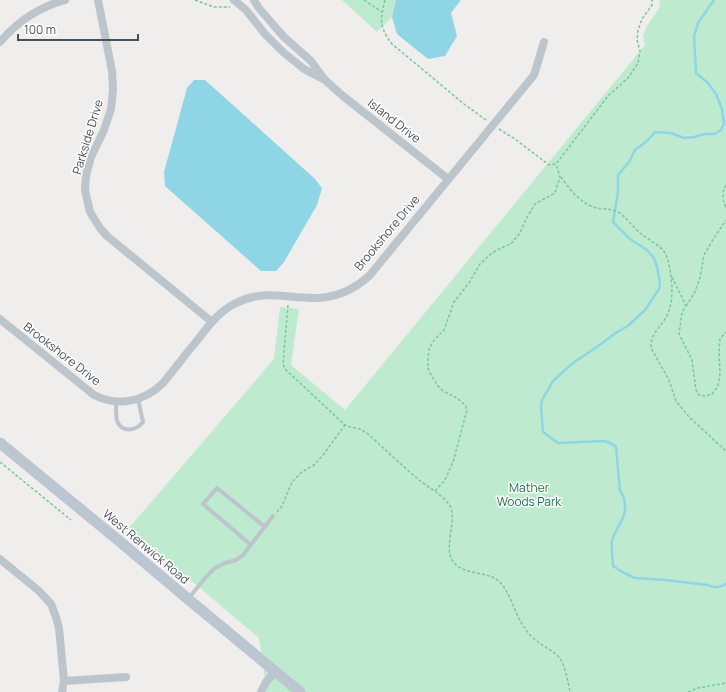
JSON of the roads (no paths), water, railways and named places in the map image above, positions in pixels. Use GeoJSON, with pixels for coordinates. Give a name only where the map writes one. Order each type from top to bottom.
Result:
{"type":"FeatureCollection","features":[{"type":"Feature","properties":{"kind":"street"},"geometry":{"type":"LineString","coordinates":[[0,42],[9,31],[32,14],[57,2],[66,0]]}},
{"type":"Feature","properties":{"kind":"street","name":"Parkside Drive"},"geometry":{"type":"LineString","coordinates":[[98,0],[112,71],[113,90],[111,109],[104,130],[91,157],[86,176],[85,190],[90,212],[107,236],[212,322]]}},
{"type":"Feature","properties":{"kind":"street","name":"Island Drive"},"geometry":{"type":"LineString","coordinates":[[254,0],[258,7],[284,37],[311,61],[326,80],[343,96],[448,179]]}},
{"type":"Feature","properties":{"kind":"street","name":"Island Drive"},"geometry":{"type":"LineString","coordinates":[[233,3],[246,10],[265,34],[283,52],[304,69],[326,80]]}},
{"type":"Feature","properties":{"kind":"street","name":"Brookshore Drive"},"geometry":{"type":"LineString","coordinates":[[0,319],[87,390],[101,398],[126,402],[138,399],[153,392],[163,383],[219,314],[229,307],[251,297],[267,295],[324,298],[346,292],[360,284],[370,275],[534,75],[544,42]]}},
{"type":"Feature","properties":{"kind":"street","name":"West Renwick Road"},"geometry":{"type":"LineString","coordinates":[[0,443],[300,692]]}},
{"type":"Feature","properties":{"kind":"street"},"geometry":{"type":"LineString","coordinates":[[0,559],[39,591],[51,604],[59,628],[64,681],[62,692]]}},
{"type":"Feature","properties":{"kind":"street"},"geometry":{"type":"LineString","coordinates":[[261,692],[266,682],[275,672]]}},
{"type":"Feature","properties":{"kind":"street"},"geometry":{"type":"LineString","coordinates":[[64,681],[126,677]]}},
{"type":"Feature","properties":{"kind":"lane"},"geometry":{"type":"LineString","coordinates":[[116,401],[117,420],[122,427],[128,430],[135,429],[143,422],[138,399]]}},
{"type":"Feature","properties":{"kind":"lane"},"geometry":{"type":"LineString","coordinates":[[251,545],[203,504],[217,488],[265,527]]}},
{"type":"Feature","properties":{"kind":"lane"},"geometry":{"type":"LineString","coordinates":[[188,599],[215,568],[236,560],[243,555],[273,516]]}},
{"type":"Feature","properties":{"kind":"water"},"geometry":{"type":"Polygon","coordinates":[[[396,0],[461,0],[451,13],[457,36],[445,56],[428,59],[397,34],[392,17],[396,0]]]}},
{"type":"Feature","properties":{"kind":"water"},"geometry":{"type":"Polygon","coordinates":[[[194,80],[205,80],[314,178],[322,188],[317,205],[284,262],[276,271],[261,271],[165,186],[164,172],[187,88],[194,80]]]}},
{"type":"Feature","properties":{"kind":"waterway"},"geometry":{"type":"LineString","coordinates":[[714,0],[698,23],[694,36],[696,73],[708,83],[716,94],[722,109],[724,124],[721,130],[715,134],[705,134],[684,138],[671,133],[655,132],[647,141],[635,150],[629,162],[618,175],[618,192],[613,222],[630,239],[647,250],[654,258],[660,283],[659,289],[645,310],[629,325],[573,363],[553,381],[542,400],[541,408],[543,432],[558,443],[605,441],[616,447],[620,491],[623,496],[625,512],[612,541],[613,566],[635,578],[665,580],[715,587],[726,584]]}},
{"type":"Feature","properties":{"kind":"park label","name":"Mather Woods Park"},"geometry":{"type":"Point","coordinates":[529,495]}}]}
